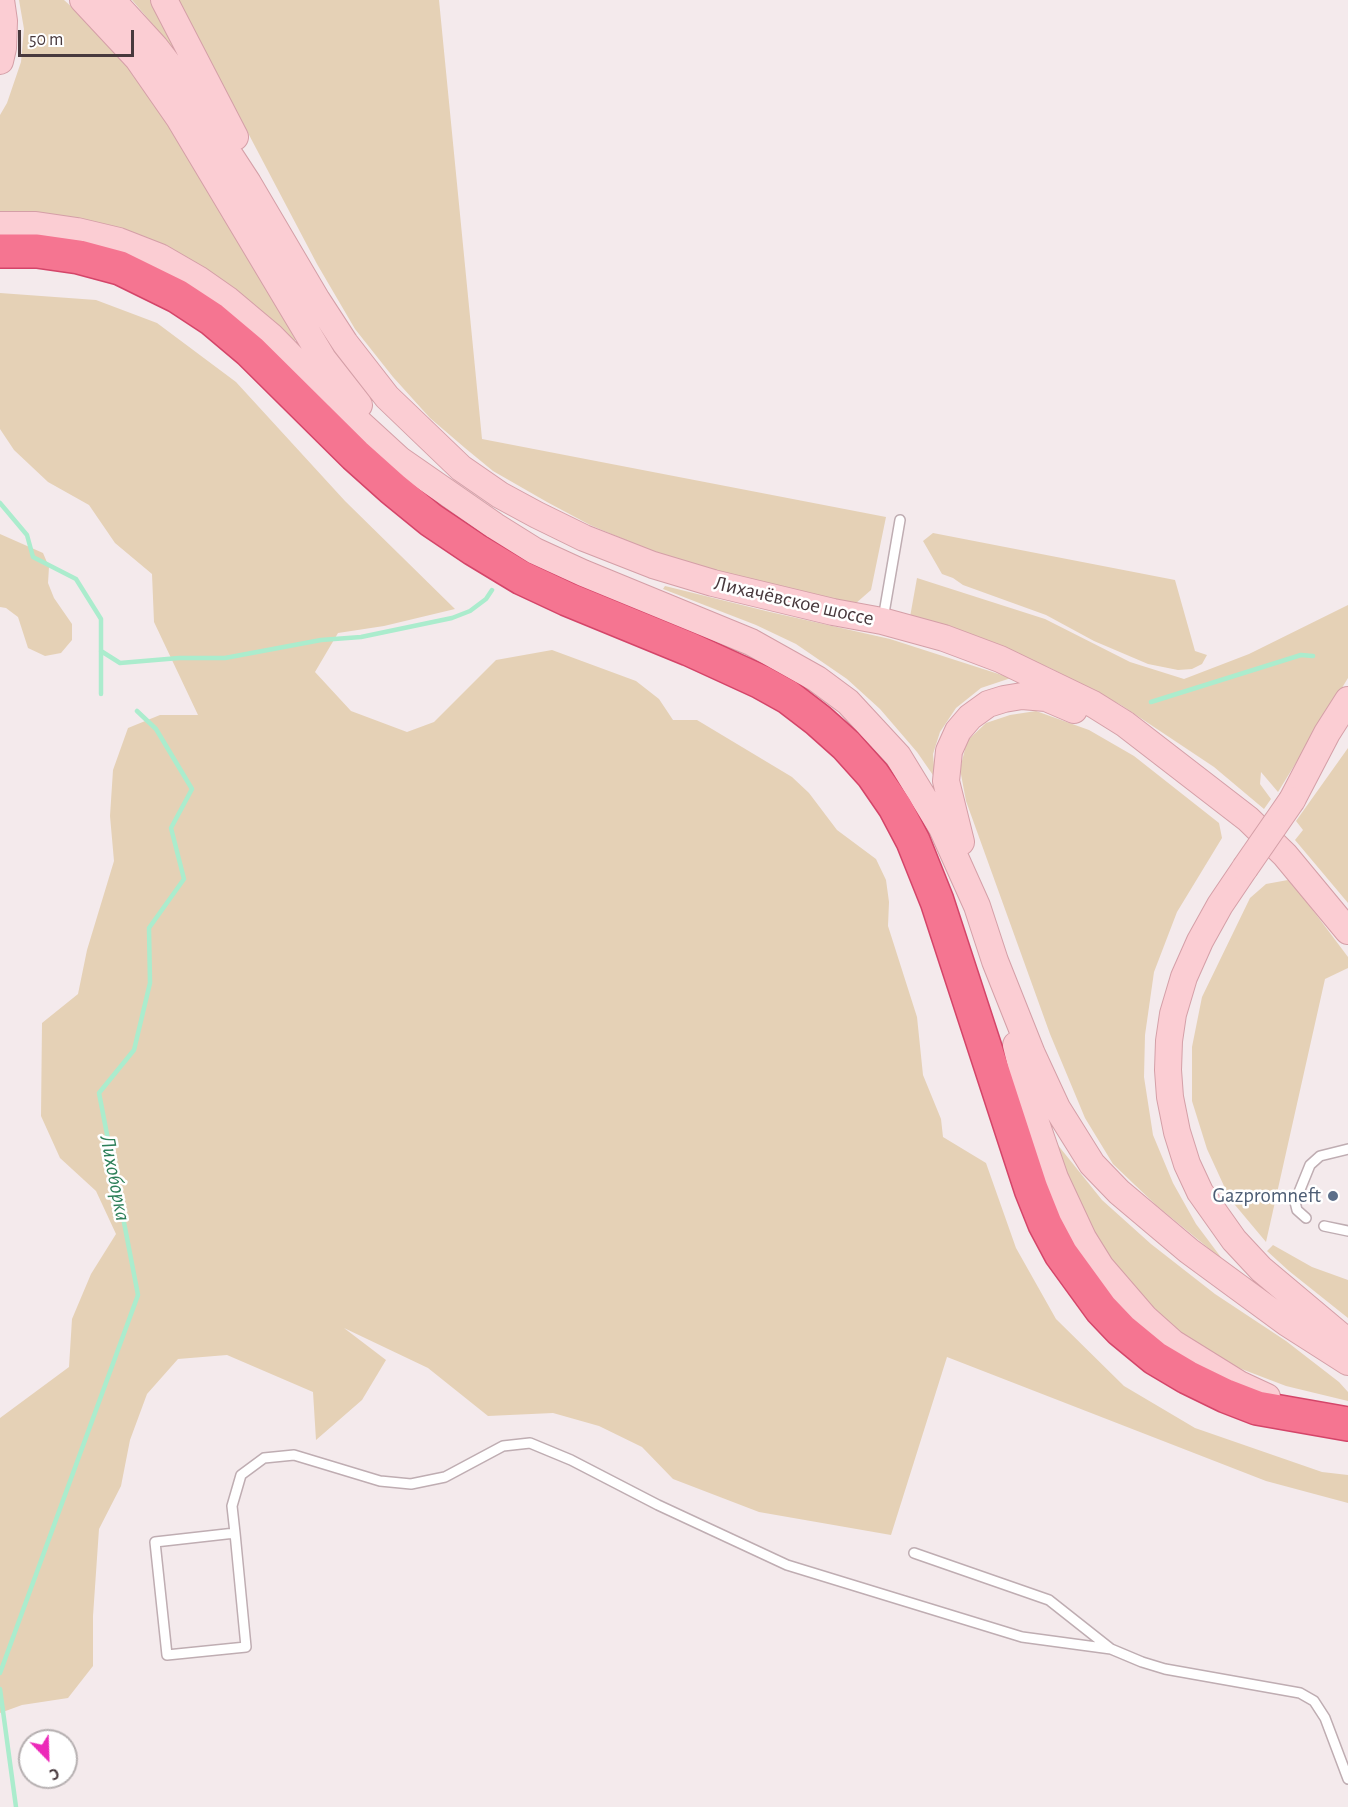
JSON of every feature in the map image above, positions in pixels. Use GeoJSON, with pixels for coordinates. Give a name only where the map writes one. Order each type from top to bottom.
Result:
{"type":"FeatureCollection","features":[{"type":"Feature","properties":{"kind":"highway"},"geometry":{"type":"LineString","coordinates":[[0,251],[37,252],[79,257],[120,268],[177,296],[212,319],[250,351],[355,455],[393,489],[431,520],[474,549],[522,578],[558,595],[761,682],[788,697],[839,739],[873,775],[895,807],[925,869],[1031,1188],[1051,1234],[1084,1287],[1121,1330],[1155,1358],[1187,1377],[1226,1396],[1257,1407],[1335,1422]]}},
{"type":"Feature","properties":{"kind":"main road"},"geometry":{"type":"LineString","coordinates":[[0,61],[4,21],[1,0]]}},
{"type":"Feature","properties":{"kind":"main road"},"geometry":{"type":"LineString","coordinates":[[83,0],[138,59],[179,118],[323,359],[383,432],[434,483]]}},
{"type":"Feature","properties":{"kind":"main road"},"geometry":{"type":"LineString","coordinates":[[112,0],[155,46],[182,82],[278,233]]}},
{"type":"Feature","properties":{"kind":"main road"},"geometry":{"type":"LineString","coordinates":[[164,0],[235,137],[278,233]]}},
{"type":"Feature","properties":{"kind":"main road"},"geometry":{"type":"LineString","coordinates":[[0,225],[36,225],[77,231],[119,241],[160,257],[228,300],[272,337],[336,401],[400,460],[458,502],[536,551],[583,573],[751,642],[818,679],[848,702],[898,756],[942,828],[977,906]]}},
{"type":"Feature","properties":{"kind":"main road","name":"Лихачёвское шоссе"},"geometry":{"type":"LineString","coordinates":[[278,233],[322,309],[387,397],[461,468],[500,495],[584,538],[653,565],[724,585],[833,612],[882,621],[944,638],[1050,682],[1093,704],[1125,724],[1256,826],[1285,855],[1348,931]]}},
{"type":"Feature","properties":{"kind":"main road"},"geometry":{"type":"LineString","coordinates":[[1168,757],[1046,698],[1022,696],[1004,699],[988,704],[970,717],[958,731],[949,751],[946,781],[977,906],[995,961],[1032,1054],[1057,1108],[1092,1164],[1119,1192],[1189,1251],[1287,1323],[1348,1362]]}},
{"type":"Feature","properties":{"kind":"main road"},"geometry":{"type":"LineString","coordinates":[[1293,799],[1327,733],[1348,700]]}},
{"type":"Feature","properties":{"kind":"main road"},"geometry":{"type":"LineString","coordinates":[[1348,727],[1293,799],[1245,868],[1220,905],[1200,941],[1184,977],[1173,1014],[1168,1070],[1170,1097],[1177,1132],[1187,1164],[1200,1192],[1234,1240],[1261,1269],[1348,1342]]}},
{"type":"Feature","properties":{"kind":"main road"},"geometry":{"type":"LineString","coordinates":[[995,961],[1041,1139],[1068,1209],[1101,1267],[1145,1318],[1173,1343],[1239,1384],[1335,1422]]}},
{"type":"Feature","properties":{"kind":"lane"},"geometry":{"type":"LineString","coordinates":[[882,621],[900,520]]}},
{"type":"Feature","properties":{"kind":"lane"},"geometry":{"type":"LineString","coordinates":[[1306,1218],[1297,1210],[1295,1203],[1310,1165],[1320,1156],[1348,1149]]}},
{"type":"Feature","properties":{"kind":"lane"},"geometry":{"type":"LineString","coordinates":[[1324,1226],[1348,1231]]}},
{"type":"Feature","properties":{"kind":"lane"},"geometry":{"type":"LineString","coordinates":[[235,1533],[156,1542],[167,1655],[246,1647],[235,1533],[232,1506],[241,1475],[264,1458],[294,1455],[380,1481],[411,1484],[445,1477],[503,1446],[530,1443],[571,1460],[658,1505],[787,1565],[1022,1637],[1111,1648]]}},
{"type":"Feature","properties":{"kind":"lane"},"geometry":{"type":"LineString","coordinates":[[914,1553],[1049,1600],[1111,1648],[1142,1662],[1165,1669],[1300,1693],[1314,1701],[1325,1718],[1348,1779]]}},
{"type":"Feature","properties":{"kind":"shaded area"},"geometry":{"type":"Polygon","coordinates":[[[19,0],[64,0],[85,19],[131,70],[161,111],[296,338],[294,342],[260,310],[207,270],[156,242],[0,213],[0,115],[7,103],[21,62],[24,29],[19,0]]]}},
{"type":"Feature","properties":{"kind":"shaded area"},"geometry":{"type":"Polygon","coordinates":[[[132,0],[150,0],[180,58],[161,34],[132,0]]]}},
{"type":"Feature","properties":{"kind":"shaded area"},"geometry":{"type":"Polygon","coordinates":[[[178,0],[439,0],[482,439],[886,517],[871,590],[855,604],[739,578],[654,552],[590,525],[547,502],[493,471],[465,448],[430,418],[393,377],[355,329],[317,264],[178,0]]]}},
{"type":"Feature","properties":{"kind":"shaded area"},"geometry":{"type":"Polygon","coordinates":[[[0,293],[96,300],[157,323],[236,382],[345,501],[455,609],[384,626],[338,633],[315,672],[351,711],[407,732],[434,722],[496,660],[552,650],[636,681],[659,699],[673,720],[697,720],[792,777],[809,793],[837,830],[876,859],[886,880],[889,902],[888,926],[917,1017],[923,1075],[941,1119],[943,1137],[986,1163],[1016,1248],[1056,1319],[1124,1386],[1195,1428],[1322,1472],[1348,1475],[1348,1503],[1266,1481],[947,1357],[891,1535],[759,1512],[673,1479],[642,1447],[599,1426],[553,1413],[488,1416],[428,1368],[344,1328],[386,1360],[362,1400],[316,1440],[313,1392],[227,1355],[178,1359],[147,1394],[130,1440],[121,1486],[99,1529],[93,1616],[93,1666],[68,1698],[22,1705],[0,1713],[0,1418],[69,1367],[72,1319],[91,1274],[116,1234],[96,1191],[60,1158],[41,1116],[42,1023],[78,994],[87,950],[114,861],[110,816],[113,770],[128,728],[160,715],[198,715],[154,622],[152,574],[115,543],[89,505],[48,482],[14,450],[0,429],[0,293]]]}},
{"type":"Feature","properties":{"kind":"shaded area"},"geometry":{"type":"Polygon","coordinates":[[[933,533],[1175,580],[1195,651],[1207,655],[1202,664],[1192,669],[1178,670],[1148,664],[1094,641],[1046,615],[963,585],[942,574],[923,541],[933,533]]]}},
{"type":"Feature","properties":{"kind":"shaded area"},"geometry":{"type":"Polygon","coordinates":[[[0,534],[43,553],[49,567],[48,583],[54,598],[72,624],[72,640],[61,653],[45,656],[28,648],[18,617],[6,608],[0,607],[0,534]]]}},
{"type":"Feature","properties":{"kind":"shaded area"},"geometry":{"type":"Polygon","coordinates":[[[917,578],[1045,619],[1130,662],[1184,679],[1249,654],[1348,605],[1348,678],[1278,792],[1261,772],[1260,784],[1271,799],[1264,809],[1214,767],[1121,705],[1050,668],[988,641],[910,617],[917,578]]]}},
{"type":"Feature","properties":{"kind":"shaded area"},"geometry":{"type":"Polygon","coordinates":[[[665,586],[890,639],[1011,678],[981,688],[956,708],[940,732],[933,754],[935,778],[917,752],[880,709],[847,679],[796,644],[756,625],[663,589],[665,586]]]}},
{"type":"Feature","properties":{"kind":"shaded area"},"geometry":{"type":"Polygon","coordinates":[[[1036,711],[1089,730],[1134,756],[1219,823],[1222,838],[1177,912],[1154,972],[1145,1035],[1144,1077],[1153,1135],[1173,1183],[1196,1224],[1223,1260],[1157,1206],[1113,1164],[1085,1118],[1050,1034],[966,801],[960,769],[967,741],[986,723],[1010,715],[1036,711]]]}},
{"type":"Feature","properties":{"kind":"shaded area"},"geometry":{"type":"Polygon","coordinates":[[[1348,748],[1348,903],[1295,840],[1303,830],[1296,821],[1348,748]]]}},
{"type":"Feature","properties":{"kind":"shaded area"},"geometry":{"type":"Polygon","coordinates":[[[1288,880],[1348,957],[1348,968],[1325,979],[1266,1242],[1230,1199],[1207,1149],[1192,1101],[1192,1047],[1202,997],[1250,898],[1266,884],[1288,880]]]}},
{"type":"Feature","properties":{"kind":"shaded area"},"geometry":{"type":"Polygon","coordinates":[[[1049,1134],[1102,1200],[1151,1244],[1215,1294],[1286,1341],[1339,1382],[1348,1392],[1348,1401],[1286,1386],[1231,1365],[1179,1333],[1146,1303],[1114,1268],[1089,1224],[1049,1134]]]}},
{"type":"Feature","properties":{"kind":"shaded area"},"geometry":{"type":"Polygon","coordinates":[[[1273,1245],[1312,1267],[1348,1280],[1348,1318],[1267,1251],[1273,1245]]]}},
{"type":"Feature","properties":{"kind":"waterway","name":"Лихоборка"},"geometry":{"type":"LineString","coordinates":[[0,503],[27,535],[33,557],[76,579],[101,619],[101,694]]}},
{"type":"Feature","properties":{"kind":"waterway"},"geometry":{"type":"LineString","coordinates":[[101,651],[120,663],[179,658],[225,658],[321,640],[361,637],[452,618],[470,611],[486,599],[492,590]]}},
{"type":"Feature","properties":{"kind":"waterway"},"geometry":{"type":"LineString","coordinates":[[1151,702],[1301,655],[1313,656]]}},
{"type":"Feature","properties":{"kind":"waterway","name":"Лихоборка"},"geometry":{"type":"LineString","coordinates":[[0,1673],[138,1295],[99,1093],[134,1050],[150,983],[149,928],[184,879],[171,828],[192,789],[156,729],[137,711]]}},
{"type":"Feature","properties":{"kind":"waterway","name":"Лихоборка"},"geometry":{"type":"LineString","coordinates":[[0,1689],[16,1807]]}},
{"type":"Feature","properties":{"kind":"place","name":"Gazpromneft"},"geometry":{"type":"Point","coordinates":[1333,1196]}}]}
